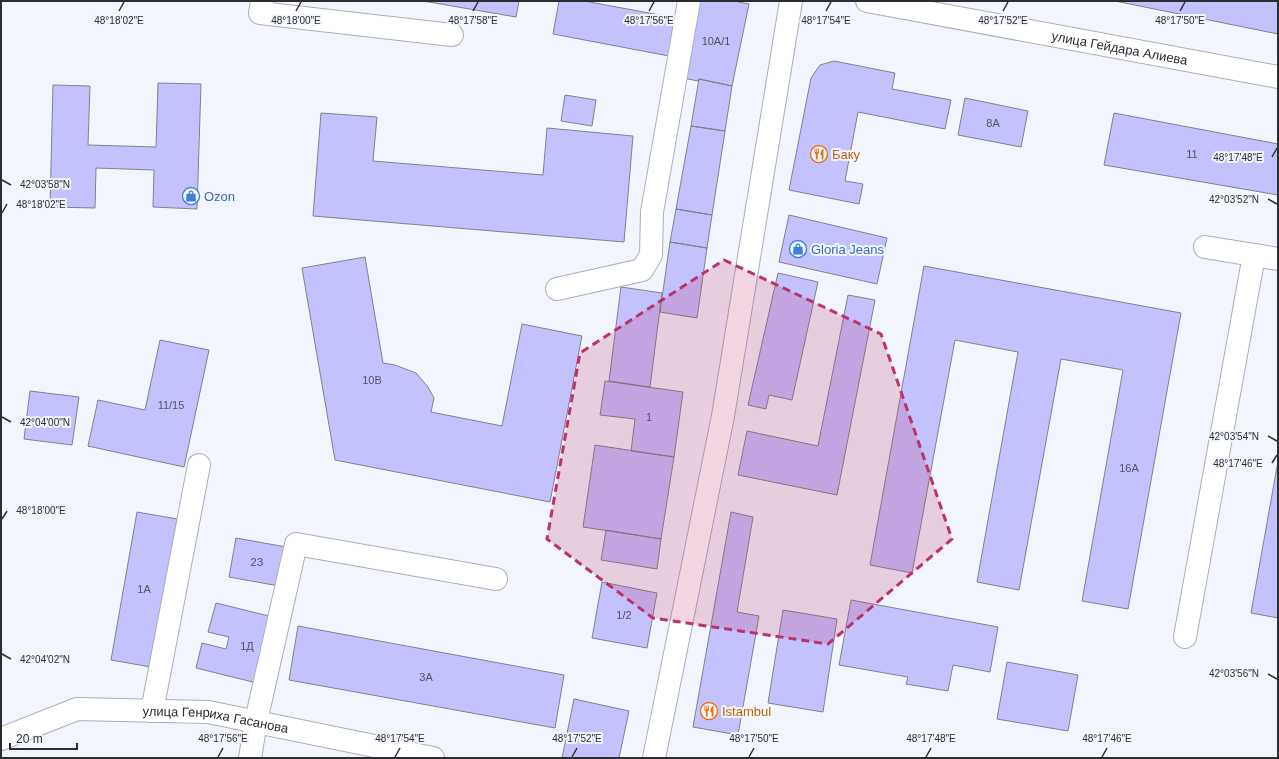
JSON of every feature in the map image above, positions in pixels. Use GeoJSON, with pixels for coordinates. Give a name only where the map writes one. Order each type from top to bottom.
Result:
{"type":"FeatureCollection","features":[{"type":"Feature","properties":{"kind":"street"},"geometry":{"type":"LineString","coordinates":[[262,1],[260,13],[452,35]]}},
{"type":"Feature","properties":{"kind":"street"},"geometry":{"type":"LineString","coordinates":[[557,289],[642,270],[651,255],[652,212],[689,1]]}},
{"type":"Feature","properties":{"kind":"street"},"geometry":{"type":"LineString","coordinates":[[654,758],[723,416],[791,1]]}},
{"type":"Feature","properties":{"kind":"street","name":"улица Гейдара Алиева"},"geometry":{"type":"LineString","coordinates":[[867,1],[1278,77]]}},
{"type":"Feature","properties":{"kind":"street"},"geometry":{"type":"LineString","coordinates":[[1205,247],[1278,259]]}},
{"type":"Feature","properties":{"kind":"street"},"geometry":{"type":"LineString","coordinates":[[1185,637],[1254,255]]}},
{"type":"Feature","properties":{"kind":"street"},"geometry":{"type":"LineString","coordinates":[[152,711],[199,465]]}},
{"type":"Feature","properties":{"kind":"street"},"geometry":{"type":"LineString","coordinates":[[250,758],[256,721],[296,544],[496,579]]}},
{"type":"Feature","properties":{"kind":"street","name":"улица Генриха Гасанова"},"geometry":{"type":"LineString","coordinates":[[1,739],[77,709],[208,712],[256,721],[347,749],[433,758]]}},
{"type":"Feature","properties":{"kind":"highlighted area"},"geometry":{"type":"Polygon","coordinates":[[[724,260],[881,334],[952,539],[828,644],[653,618],[547,539],[580,353],[724,260]]]}},
{"type":"Feature","properties":{"kind":"building"},"geometry":{"type":"Polygon","coordinates":[[[423,1],[519,1],[516,17],[423,1]]]}},
{"type":"Feature","properties":{"kind":"building"},"geometry":{"type":"Polygon","coordinates":[[[559,1],[584,1],[676,18],[669,56],[553,34],[559,1]]]}},
{"type":"Feature","properties":{"kind":"building"},"geometry":{"type":"Polygon","coordinates":[[[699,1],[734,1],[749,4],[732,86],[699,79],[698,81],[683,78],[699,1]]]}},
{"type":"Feature","properties":{"kind":"building"},"geometry":{"type":"Polygon","coordinates":[[[1115,1],[1278,1],[1278,34],[1115,1]]]}},
{"type":"Feature","properties":{"kind":"building"},"geometry":{"type":"Polygon","coordinates":[[[834,61],[895,73],[892,89],[951,100],[945,129],[858,112],[845,181],[863,184],[859,204],[789,190],[811,78],[820,65],[834,61]]]}},
{"type":"Feature","properties":{"kind":"building"},"geometry":{"type":"Polygon","coordinates":[[[699,79],[732,86],[725,131],[691,126],[699,79]]]}},
{"type":"Feature","properties":{"kind":"building"},"geometry":{"type":"Polygon","coordinates":[[[158,83],[201,84],[197,209],[153,207],[154,170],[96,168],[95,208],[50,207],[53,85],[90,86],[88,145],[156,147],[158,83]]]}},
{"type":"Feature","properties":{"kind":"building"},"geometry":{"type":"Polygon","coordinates":[[[565,95],[596,100],[592,126],[561,121],[565,95]]]}},
{"type":"Feature","properties":{"kind":"building"},"geometry":{"type":"Polygon","coordinates":[[[965,98],[1028,111],[1021,147],[958,135],[965,98]]]}},
{"type":"Feature","properties":{"kind":"building"},"geometry":{"type":"Polygon","coordinates":[[[321,113],[377,117],[373,161],[543,175],[547,128],[633,136],[624,242],[313,216],[321,113]]]}},
{"type":"Feature","properties":{"kind":"building"},"geometry":{"type":"Polygon","coordinates":[[[1114,113],[1278,144],[1278,195],[1104,165],[1114,113]]]}},
{"type":"Feature","properties":{"kind":"building"},"geometry":{"type":"Polygon","coordinates":[[[691,126],[725,131],[712,215],[676,209],[691,126]]]}},
{"type":"Feature","properties":{"kind":"building"},"geometry":{"type":"Polygon","coordinates":[[[676,209],[712,215],[707,248],[670,242],[676,209]]]}},
{"type":"Feature","properties":{"kind":"building"},"geometry":{"type":"Polygon","coordinates":[[[789,215],[887,238],[877,284],[779,262],[789,215]]]}},
{"type":"Feature","properties":{"kind":"building"},"geometry":{"type":"Polygon","coordinates":[[[670,242],[707,248],[697,318],[660,312],[670,242]]]}},
{"type":"Feature","properties":{"kind":"building"},"geometry":{"type":"Polygon","coordinates":[[[365,257],[383,363],[395,365],[416,373],[428,387],[434,398],[431,412],[502,426],[522,324],[582,336],[550,502],[335,460],[302,268],[365,257]]]}},
{"type":"Feature","properties":{"kind":"building"},"geometry":{"type":"Polygon","coordinates":[[[924,266],[1181,313],[1128,609],[1082,601],[1123,370],[1061,359],[1019,590],[977,582],[1018,352],[955,340],[912,573],[870,565],[924,266]]]}},
{"type":"Feature","properties":{"kind":"building"},"geometry":{"type":"Polygon","coordinates":[[[778,273],[818,282],[792,400],[769,395],[766,409],[748,405],[778,273]]]}},
{"type":"Feature","properties":{"kind":"building"},"geometry":{"type":"Polygon","coordinates":[[[621,287],[662,293],[650,387],[609,381],[621,287]]]}},
{"type":"Feature","properties":{"kind":"building"},"geometry":{"type":"Polygon","coordinates":[[[848,295],[875,300],[837,495],[738,475],[747,431],[818,446],[848,295]]]}},
{"type":"Feature","properties":{"kind":"building"},"geometry":{"type":"Polygon","coordinates":[[[160,340],[209,350],[184,467],[88,446],[98,400],[145,410],[160,340]]]}},
{"type":"Feature","properties":{"kind":"building"},"geometry":{"type":"Polygon","coordinates":[[[605,381],[683,392],[674,457],[631,451],[635,419],[600,415],[605,381]]]}},
{"type":"Feature","properties":{"kind":"building"},"geometry":{"type":"Polygon","coordinates":[[[30,391],[79,397],[72,445],[24,439],[30,391]]]}},
{"type":"Feature","properties":{"kind":"building"},"geometry":{"type":"Polygon","coordinates":[[[595,445],[674,457],[661,539],[583,527],[595,445]]]}},
{"type":"Feature","properties":{"kind":"building"},"geometry":{"type":"Polygon","coordinates":[[[1278,461],[1278,618],[1251,613],[1278,461]]]}},
{"type":"Feature","properties":{"kind":"building"},"geometry":{"type":"Polygon","coordinates":[[[137,512],[177,519],[151,667],[111,660],[137,512]]]}},
{"type":"Feature","properties":{"kind":"building"},"geometry":{"type":"Polygon","coordinates":[[[731,512],[753,517],[737,612],[759,616],[738,735],[693,727],[731,512]]]}},
{"type":"Feature","properties":{"kind":"building"},"geometry":{"type":"Polygon","coordinates":[[[606,530],[661,539],[657,569],[601,560],[606,530]]]}},
{"type":"Feature","properties":{"kind":"building"},"geometry":{"type":"Polygon","coordinates":[[[236,538],[286,547],[279,586],[229,577],[236,538]]]}},
{"type":"Feature","properties":{"kind":"building"},"geometry":{"type":"Polygon","coordinates":[[[602,582],[657,593],[647,648],[592,638],[602,582]]]}},
{"type":"Feature","properties":{"kind":"building"},"geometry":{"type":"Polygon","coordinates":[[[851,600],[998,627],[990,672],[953,665],[948,691],[906,684],[908,677],[839,665],[851,600]]]}},
{"type":"Feature","properties":{"kind":"building"},"geometry":{"type":"Polygon","coordinates":[[[216,603],[273,617],[257,683],[196,668],[202,643],[226,649],[229,637],[208,632],[216,603]]]}},
{"type":"Feature","properties":{"kind":"building"},"geometry":{"type":"Polygon","coordinates":[[[783,610],[837,619],[823,712],[768,703],[783,610]]]}},
{"type":"Feature","properties":{"kind":"building"},"geometry":{"type":"Polygon","coordinates":[[[298,626],[564,675],[555,728],[289,680],[298,626]]]}},
{"type":"Feature","properties":{"kind":"building"},"geometry":{"type":"Polygon","coordinates":[[[1007,662],[1078,675],[1068,731],[997,719],[1007,662]]]}},
{"type":"Feature","properties":{"kind":"building"},"geometry":{"type":"Polygon","coordinates":[[[574,699],[629,711],[619,758],[562,758],[574,699]]]}},
{"type":"Feature","properties":{"kind":"place","name":"Баку"},"geometry":{"type":"Point","coordinates":[819,154]}},
{"type":"Feature","properties":{"kind":"place","name":"Ozon"},"geometry":{"type":"Point","coordinates":[191,196]}},
{"type":"Feature","properties":{"kind":"place","name":"Gloria Jeans"},"geometry":{"type":"Point","coordinates":[798,249]}},
{"type":"Feature","properties":{"kind":"place","name":"Istambul"},"geometry":{"type":"Point","coordinates":[709,711]}}]}
